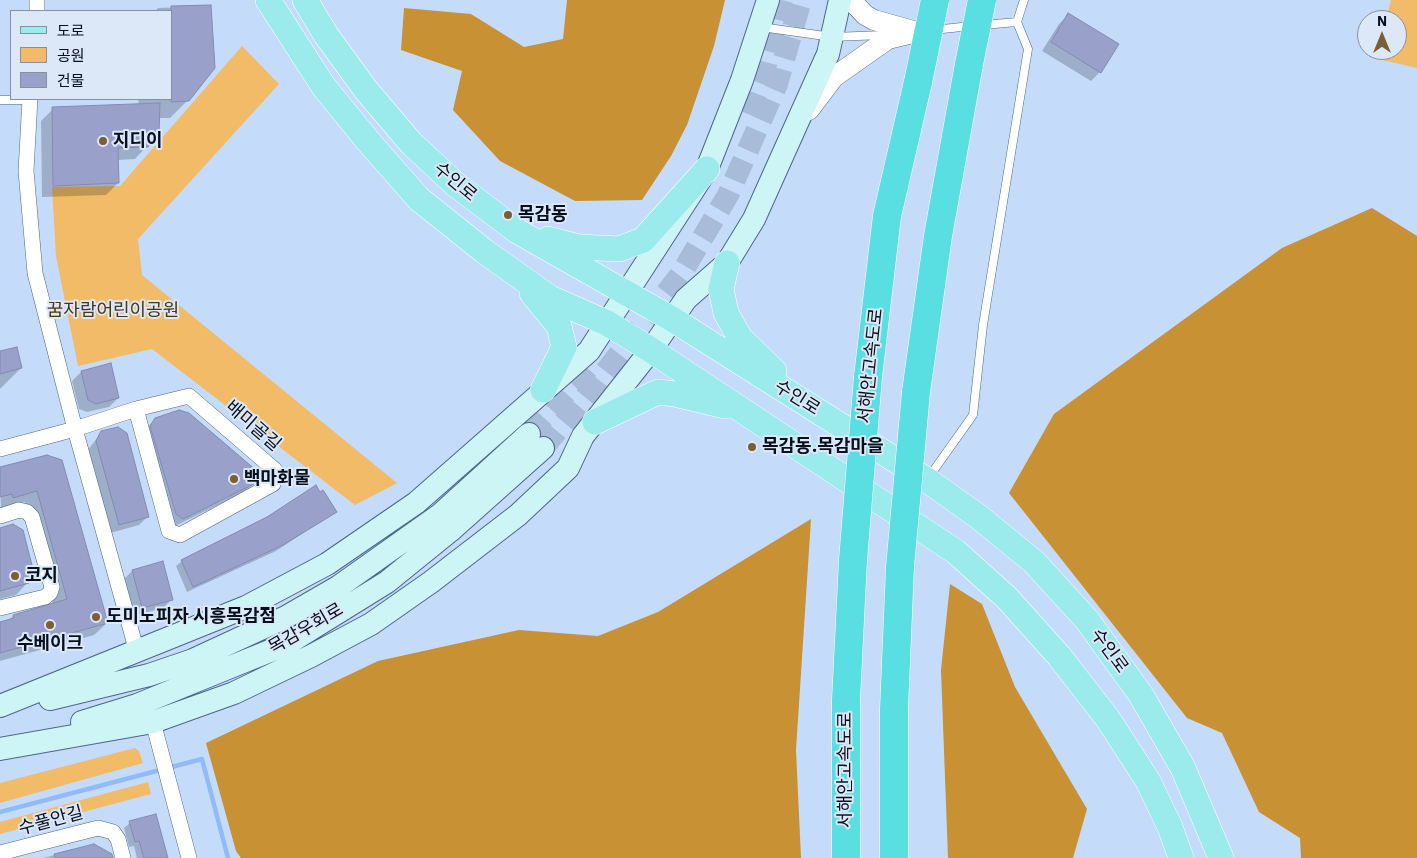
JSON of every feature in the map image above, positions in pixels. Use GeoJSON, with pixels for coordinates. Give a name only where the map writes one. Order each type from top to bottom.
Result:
{"type":"FeatureCollection","features":[{"type":"Feature","properties":{"kind":"highway","name":"서해안고속도로"},"geometry":{"type":"LineString","coordinates":[[846,858],[846,700],[853,560],[868,377],[888,216],[935,0]]}},
{"type":"Feature","properties":{"kind":"highway"},"geometry":{"type":"LineString","coordinates":[[894,858],[894,709],[900,567],[916,392],[938,236],[982,0]]}},
{"type":"Feature","properties":{"kind":"main road","name":"수인로"},"geometry":{"type":"LineString","coordinates":[[268,0],[324,87],[419,199],[550,298],[608,324],[651,350],[956,552],[1007,598],[1059,656],[1108,719],[1148,781],[1170,826],[1181,858]]}},
{"type":"Feature","properties":{"kind":"main road","name":"수인로"},"geometry":{"type":"LineString","coordinates":[[305,0],[326,35],[366,90],[411,143],[455,184],[517,231],[672,319],[926,480],[979,517],[1034,562],[1087,620],[1141,695],[1183,768],[1221,858]]}},
{"type":"Feature","properties":{"kind":"main road"},"geometry":{"type":"LineString","coordinates":[[0,706],[246,607],[327,564],[416,503],[488,442],[543,390],[589,351],[707,169],[760,27],[768,0]]}},
{"type":"Feature","properties":{"kind":"main road"},"geometry":{"type":"LineString","coordinates":[[0,748],[153,722],[234,693],[311,656],[378,619],[432,582],[518,515],[568,468],[583,436],[651,350],[686,299],[727,263],[754,219],[828,54],[840,0]]}},
{"type":"Feature","properties":{"kind":"main road"},"geometry":{"type":"LineString","coordinates":[[517,231],[579,247],[619,250],[643,240],[707,169]]}},
{"type":"Feature","properties":{"kind":"main road"},"geometry":{"type":"LineString","coordinates":[[727,263],[721,289],[726,313],[740,338],[807,404]]}},
{"type":"Feature","properties":{"kind":"main road"},"geometry":{"type":"LineString","coordinates":[[518,275],[559,326],[564,346],[543,390]]}},
{"type":"Feature","properties":{"kind":"main road"},"geometry":{"type":"LineString","coordinates":[[595,422],[658,392],[675,394],[743,411]]}},
{"type":"Feature","properties":{"kind":"main road","name":"목감우회로"},"geometry":{"type":"LineString","coordinates":[[0,710],[149,675],[193,660],[286,617],[338,587],[441,514],[536,441],[450,532],[386,582],[287,644],[137,705],[0,748]]}},
{"type":"Feature","properties":{"kind":"street"},"geometry":{"type":"LineString","coordinates":[[851,0],[865,15],[874,20],[917,32]]}},
{"type":"Feature","properties":{"kind":"street"},"geometry":{"type":"LineString","coordinates":[[797,125],[834,77],[888,39],[917,32]]}},
{"type":"Feature","properties":{"kind":"street"},"geometry":{"type":"LineString","coordinates":[[30,100],[26,171],[35,273],[75,429],[137,652]]}},
{"type":"Feature","properties":{"kind":"street","name":"배미골길"},"geometry":{"type":"LineString","coordinates":[[0,449],[75,429],[136,409],[189,396],[275,470],[273,484],[180,534],[169,531],[136,409]]}},
{"type":"Feature","properties":{"kind":"street"},"geometry":{"type":"LineString","coordinates":[[0,516],[19,510],[27,512],[32,517],[52,586],[50,593],[45,596],[0,608]]}},
{"type":"Feature","properties":{"kind":"street"},"geometry":{"type":"LineString","coordinates":[[153,722],[189,858]]}},
{"type":"Feature","properties":{"kind":"street","name":"수풀안길"},"geometry":{"type":"LineString","coordinates":[[0,853],[98,828],[113,832],[118,839],[123,858]]}},
{"type":"Feature","properties":{"kind":"lane"},"geometry":{"type":"LineString","coordinates":[[926,480],[973,415],[983,325],[1028,49],[1018,22],[1024,0]]}},
{"type":"Feature","properties":{"kind":"lane"},"geometry":{"type":"LineString","coordinates":[[760,27],[832,37],[917,32],[1018,22]]}},
{"type":"Feature","properties":{"kind":"green space"},"geometry":{"type":"Polygon","coordinates":[[[1391,0],[1417,0],[1417,68],[1382,60],[1407,60],[1407,10],[1388,10],[1391,0]]]}},
{"type":"Feature","properties":{"kind":"green space","name":"꿈자람어린이공원"},"geometry":{"type":"Polygon","coordinates":[[[242,46],[279,84],[138,239],[142,275],[397,483],[355,505],[152,349],[78,366],[56,256],[52,187],[120,186],[242,46]]]}},
{"type":"Feature","properties":{"kind":"green space"},"geometry":{"type":"Polygon","coordinates":[[[135,748],[139,751],[143,763],[0,803],[0,783],[135,748]]]}},
{"type":"Feature","properties":{"kind":"green space"},"geometry":{"type":"Polygon","coordinates":[[[148,782],[151,794],[0,834],[0,822],[148,782]]]}},
{"type":"Feature","properties":{"kind":"shaded area"},"geometry":{"type":"Polygon","coordinates":[[[567,0],[725,0],[714,46],[687,125],[671,156],[642,200],[575,201],[500,161],[453,110],[462,71],[401,50],[404,8],[471,14],[524,47],[563,39],[567,0]]]}},
{"type":"Feature","properties":{"kind":"shaded area"},"geometry":{"type":"Polygon","coordinates":[[[1372,208],[1417,236],[1417,858],[1301,858],[1300,838],[1259,812],[1222,733],[1187,718],[1009,493],[1054,414],[1282,248],[1372,208]]]}},
{"type":"Feature","properties":{"kind":"shaded area"},"geometry":{"type":"Polygon","coordinates":[[[811,519],[796,750],[801,858],[241,858],[236,851],[206,743],[378,661],[519,630],[598,636],[658,612],[811,519]]]}},
{"type":"Feature","properties":{"kind":"shaded area"},"geometry":{"type":"Polygon","coordinates":[[[950,584],[982,604],[1015,687],[1087,809],[1073,858],[948,858],[941,670],[950,584]]]}},
{"type":"Feature","properties":{"kind":"building"},"geometry":{"type":"Polygon","coordinates":[[[211,5],[215,68],[189,101],[171,102],[171,6],[211,5]]]}},
{"type":"Feature","properties":{"kind":"building"},"geometry":{"type":"Polygon","coordinates":[[[1068,13],[1119,44],[1101,73],[1051,42],[1068,13]]]}},
{"type":"Feature","properties":{"kind":"building","name":"지디이"},"geometry":{"type":"Polygon","coordinates":[[[160,103],[159,134],[148,147],[118,148],[119,183],[53,186],[52,107],[160,103]]]}},
{"type":"Feature","properties":{"kind":"building"},"geometry":{"type":"Polygon","coordinates":[[[17,347],[22,368],[0,374],[0,351],[17,347]]]}},
{"type":"Feature","properties":{"kind":"building"},"geometry":{"type":"Polygon","coordinates":[[[111,363],[119,398],[96,404],[88,400],[81,371],[111,363]]]}},
{"type":"Feature","properties":{"kind":"building"},"geometry":{"type":"Polygon","coordinates":[[[179,410],[189,413],[257,471],[256,483],[183,519],[176,514],[150,426],[155,418],[179,410]]]}},
{"type":"Feature","properties":{"kind":"building"},"geometry":{"type":"Polygon","coordinates":[[[118,427],[127,433],[149,517],[119,525],[96,441],[101,431],[118,427]]]}},
{"type":"Feature","properties":{"kind":"building"},"geometry":{"type":"Polygon","coordinates":[[[47,455],[62,460],[108,623],[0,653],[0,622],[14,618],[13,615],[67,599],[37,491],[13,498],[12,494],[0,497],[0,467],[47,455]]]}},
{"type":"Feature","properties":{"kind":"building"},"geometry":{"type":"Polygon","coordinates":[[[316,485],[320,492],[323,490],[337,512],[283,545],[193,587],[181,560],[267,517],[316,485]]]}},
{"type":"Feature","properties":{"kind":"building"},"geometry":{"type":"Polygon","coordinates":[[[13,524],[23,530],[34,573],[29,583],[0,591],[0,528],[13,524]]]}},
{"type":"Feature","properties":{"kind":"building"},"geometry":{"type":"Polygon","coordinates":[[[163,561],[173,600],[142,608],[132,570],[163,561]]]}},
{"type":"Feature","properties":{"kind":"building"},"geometry":{"type":"Polygon","coordinates":[[[156,814],[168,858],[144,858],[139,841],[135,842],[129,821],[156,814]]]}},
{"type":"Feature","properties":{"kind":"building"},"geometry":{"type":"Polygon","coordinates":[[[94,844],[112,854],[113,858],[55,858],[54,854],[94,844]]]}},
{"type":"Feature","properties":{"kind":"waterway"},"geometry":{"type":"LineString","coordinates":[[0,812],[202,759],[228,858]]}},
{"type":"Feature","properties":{"kind":"tunnel"},"geometry":{"type":"LineString","coordinates":[[748,114],[763,76],[782,0]]}},
{"type":"Feature","properties":{"kind":"tunnel"},"geometry":{"type":"LineString","coordinates":[[543,448],[596,384],[681,274],[728,195],[777,84],[801,0]]}},
{"type":"Feature","properties":{"kind":"tunnel"},"geometry":{"type":"LineString","coordinates":[[529,434],[595,361]]}},
{"type":"Feature","properties":{"kind":"place","name":"지디이"},"geometry":{"type":"Point","coordinates":[103,141]}},
{"type":"Feature","properties":{"kind":"place","name":"목감동"},"geometry":{"type":"Point","coordinates":[508,215]}},
{"type":"Feature","properties":{"kind":"place","name":"목감동.목감마을"},"geometry":{"type":"Point","coordinates":[752,447]}},
{"type":"Feature","properties":{"kind":"place","name":"백마화물"},"geometry":{"type":"Point","coordinates":[234,479]}},
{"type":"Feature","properties":{"kind":"place","name":"코지"},"geometry":{"type":"Point","coordinates":[15,576]}},
{"type":"Feature","properties":{"kind":"place","name":"도미노피자 시흥목감점"},"geometry":{"type":"Point","coordinates":[96,617]}},
{"type":"Feature","properties":{"kind":"place","name":"수베이크"},"geometry":{"type":"Point","coordinates":[50,625]}}]}
